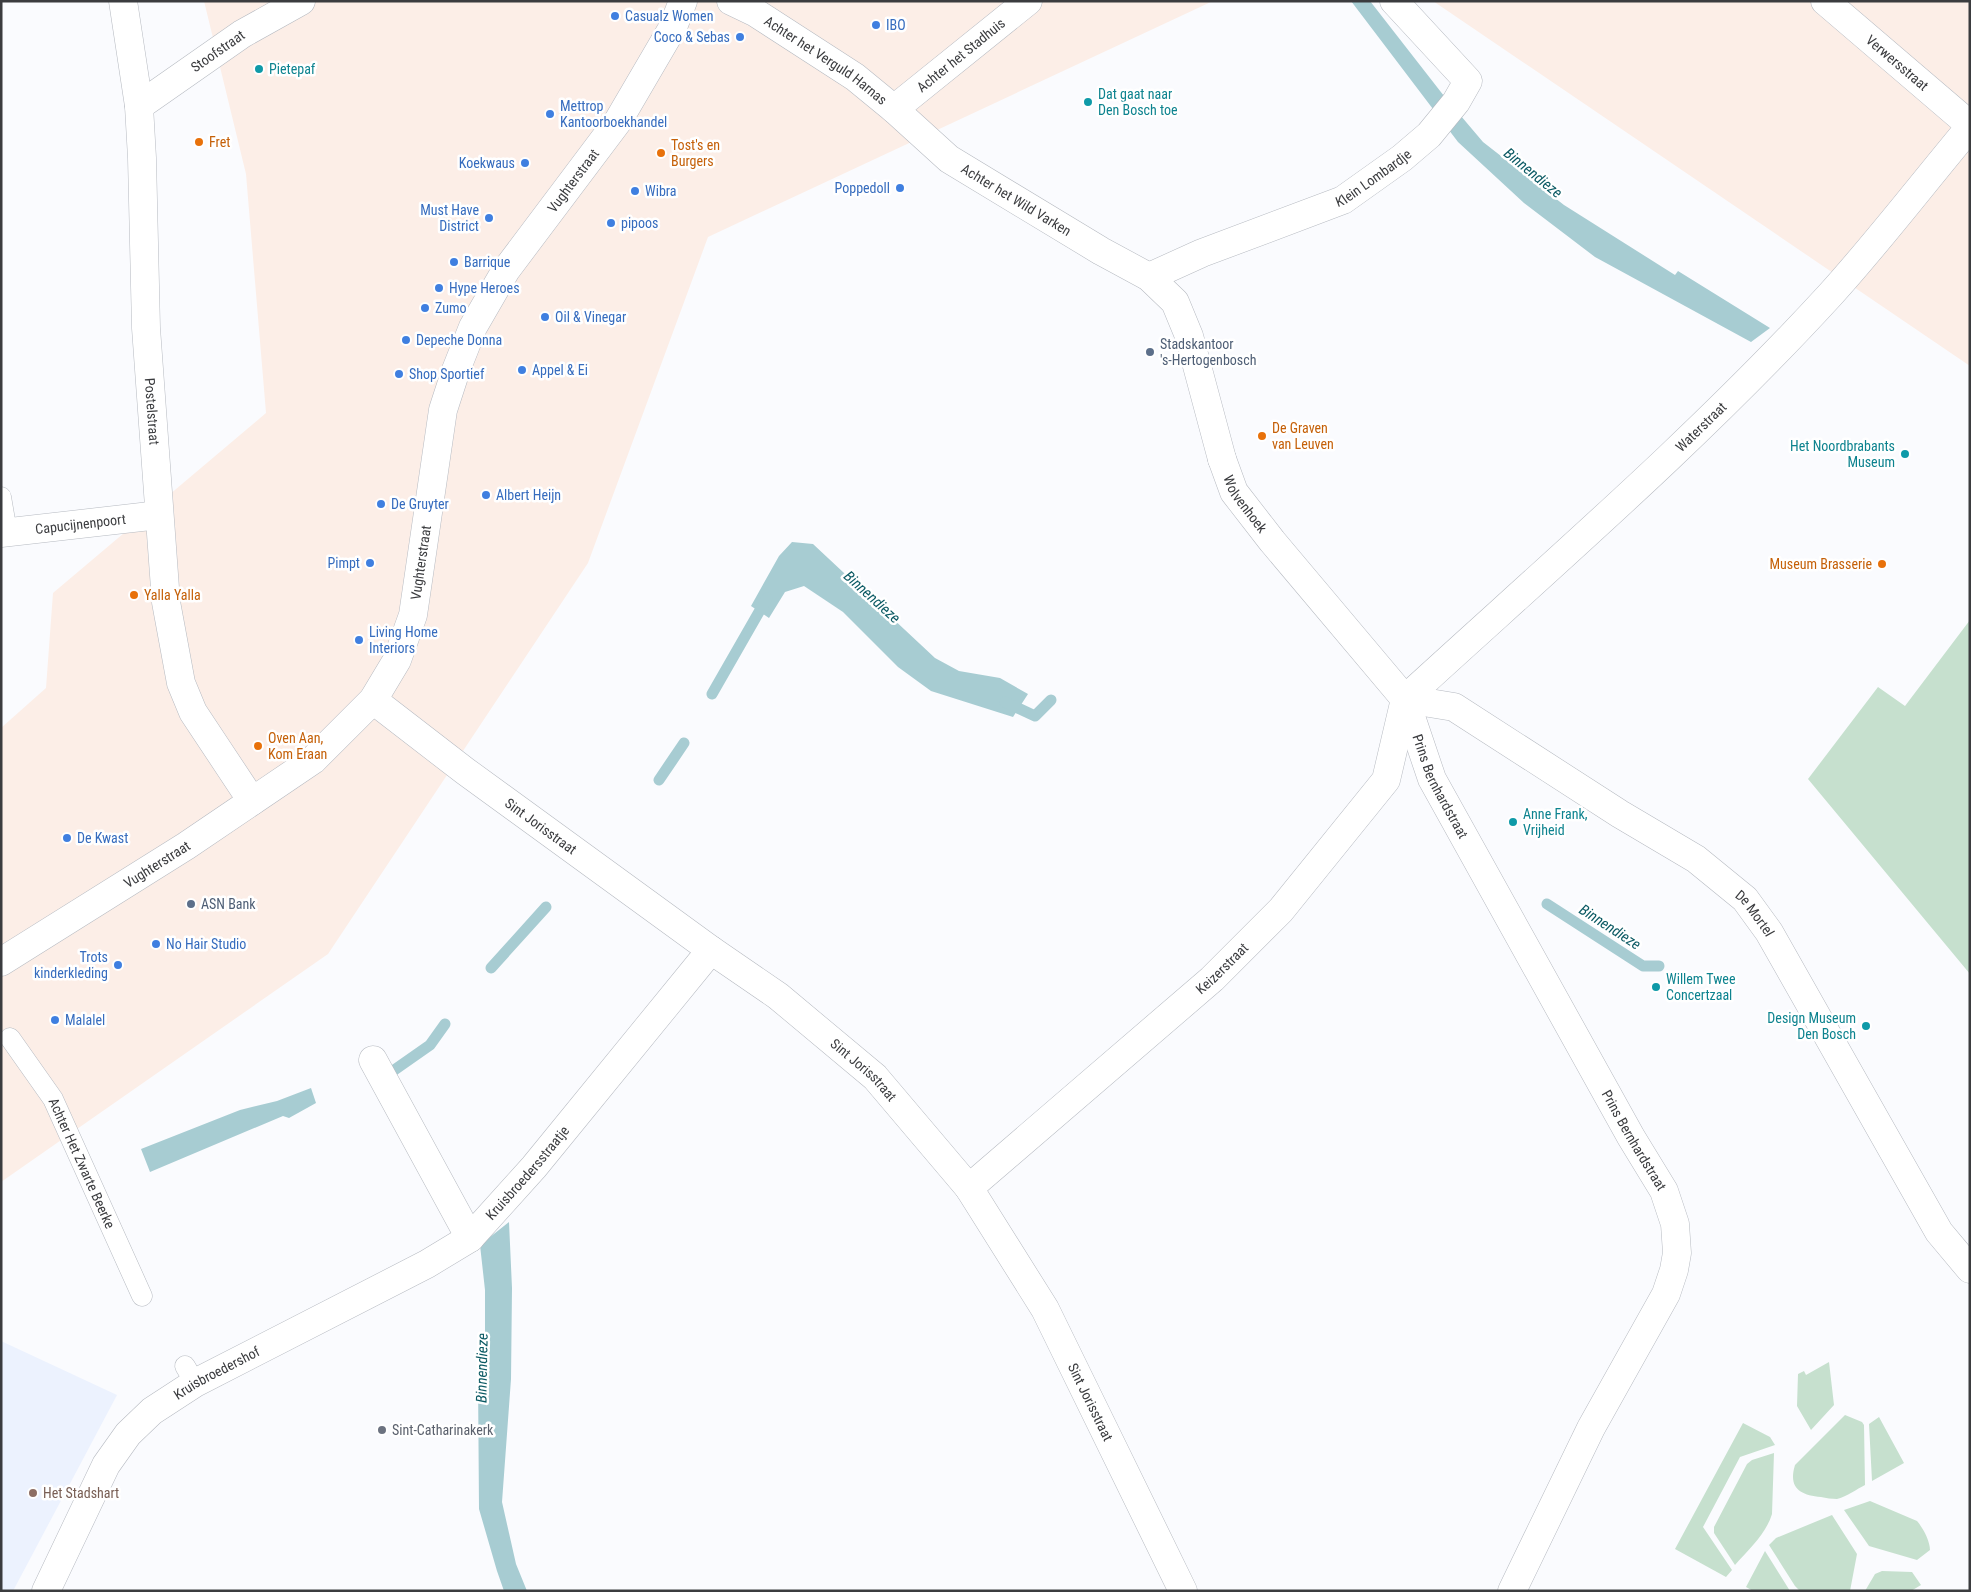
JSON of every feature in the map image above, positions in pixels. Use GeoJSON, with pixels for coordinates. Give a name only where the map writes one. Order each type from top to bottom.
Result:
{"type":"FeatureCollection","features":[{"type":"Feature","properties":{"kind":"street","name":"Postelstraat"},"geometry":{"type":"LineString","coordinates":[[123,1],[139,106],[146,328],[166,602],[181,683],[193,712],[252,801]]}},
{"type":"Feature","properties":{"kind":"street","name":"Stoofstraat"},"geometry":{"type":"LineString","coordinates":[[139,106],[242,34],[301,1]]}},
{"type":"Feature","properties":{"kind":"street","name":"Vughterstraat"},"geometry":{"type":"LineString","coordinates":[[1,962],[186,846],[313,760],[373,700],[397,660],[413,615],[443,410],[473,327],[506,270],[618,121],[674,27],[683,1]]}},
{"type":"Feature","properties":{"kind":"street","name":"Achter het Verguld Harnas"},"geometry":{"type":"LineString","coordinates":[[730,1],[756,13],[855,76],[894,109]]}},
{"type":"Feature","properties":{"kind":"street","name":"Achter het Stadhuis"},"geometry":{"type":"LineString","coordinates":[[894,109],[1028,1]]}},
{"type":"Feature","properties":{"kind":"street","name":"Klein Lombardje"},"geometry":{"type":"LineString","coordinates":[[1149,277],[1202,253],[1343,200],[1402,158],[1437,126],[1456,102],[1468,81],[1394,1]]}},
{"type":"Feature","properties":{"kind":"street","name":"Verwersstraat"},"geometry":{"type":"LineString","coordinates":[[1825,1],[1970,126]]}},
{"type":"Feature","properties":{"kind":"street","name":"Achter het Wild Varken"},"geometry":{"type":"LineString","coordinates":[[894,109],[949,159],[1101,251],[1149,277]]}},
{"type":"Feature","properties":{"kind":"street","name":"Waterstraat"},"geometry":{"type":"LineString","coordinates":[[1405,699],[1644,481],[1745,382],[1830,294],[1970,126]]}},
{"type":"Feature","properties":{"kind":"street","name":"Wolvenhoek"},"geometry":{"type":"LineString","coordinates":[[1149,277],[1175,302],[1189,336],[1222,459],[1234,492],[1266,534],[1405,699]]}},
{"type":"Feature","properties":{"kind":"street","name":"Capucijnenpoort"},"geometry":{"type":"LineString","coordinates":[[4,532],[159,515]]}},
{"type":"Feature","properties":{"kind":"street","name":"De Mortel"},"geometry":{"type":"LineString","coordinates":[[1405,699],[1454,707],[1620,814],[1696,859],[1745,899],[1769,932],[1939,1232],[1970,1269]]}},
{"type":"Feature","properties":{"kind":"street","name":"Keizerstraat"},"geometry":{"type":"LineString","coordinates":[[969,1188],[1212,979],[1281,910],[1386,780],[1405,699]]}},
{"type":"Feature","properties":{"kind":"street","name":"Prins Bernhardstraat"},"geometry":{"type":"LineString","coordinates":[[1405,699],[1432,779],[1631,1137],[1664,1191],[1675,1224],[1677,1253],[1674,1270],[1666,1294],[1592,1428],[1512,1591]]}},
{"type":"Feature","properties":{"kind":"street","name":"Sint Jorisstraat"},"geometry":{"type":"LineString","coordinates":[[373,700],[465,771],[711,950],[778,996],[875,1077],[969,1188],[1046,1309],[1183,1591]]}},
{"type":"Feature","properties":{"kind":"street","name":"Kruisbroedersstraatje"},"geometry":{"type":"LineString","coordinates":[[470,1238],[534,1167],[711,950]]}},
{"type":"Feature","properties":{"kind":"street"},"geometry":{"type":"LineString","coordinates":[[373,1060],[470,1238]]}},
{"type":"Feature","properties":{"kind":"street","name":"Kruisbroedershof"},"geometry":{"type":"LineString","coordinates":[[46,1591],[111,1457],[128,1434],[190,1374],[426,1264],[470,1238]]}},
{"type":"Feature","properties":{"kind":"lane"},"geometry":{"type":"LineString","coordinates":[[1,497],[4,532]]}},
{"type":"Feature","properties":{"kind":"lane","name":"Achter Het Zwarte Beerke"},"geometry":{"type":"LineString","coordinates":[[10,1038],[53,1099],[142,1296]]}},
{"type":"Feature","properties":{"kind":"shaded area"},"geometry":{"type":"Polygon","coordinates":[[[204,1],[1213,1],[708,237],[588,563],[328,954],[1,1182],[1,728],[46,688],[53,593],[266,413],[246,174],[204,1]]]}},
{"type":"Feature","properties":{"kind":"shaded area"},"geometry":{"type":"Polygon","coordinates":[[[1433,1],[1970,1],[1970,366],[1433,1]]]}},
{"type":"Feature","properties":{"kind":"shaded area","name":"Het Stadshart"},"geometry":{"type":"Polygon","coordinates":[[[1,1341],[117,1395],[13,1591],[1,1591],[1,1341]]]}},
{"type":"Feature","properties":{"kind":"green space"},"geometry":{"type":"Polygon","coordinates":[[[1970,620],[1970,974],[1808,779],[1878,687],[1905,706],[1970,620]]]}},
{"type":"Feature","properties":{"kind":"green space"},"geometry":{"type":"Polygon","coordinates":[[[1829,1362],[1834,1405],[1811,1430],[1797,1406],[1798,1374],[1804,1371],[1806,1375],[1829,1362]]]}},
{"type":"Feature","properties":{"kind":"green space"},"geometry":{"type":"Polygon","coordinates":[[[1845,1415],[1862,1422],[1864,1425],[1865,1485],[1837,1499],[1814,1496],[1802,1492],[1795,1485],[1793,1479],[1795,1465],[1845,1415]]]}},
{"type":"Feature","properties":{"kind":"green space"},"geometry":{"type":"Polygon","coordinates":[[[1879,1417],[1904,1463],[1872,1481],[1869,1424],[1879,1417]]]}},
{"type":"Feature","properties":{"kind":"green space"},"geometry":{"type":"Polygon","coordinates":[[[1743,1423],[1770,1437],[1775,1445],[1740,1457],[1703,1527],[1732,1570],[1726,1577],[1675,1549],[1743,1423]]]}},
{"type":"Feature","properties":{"kind":"green space"},"geometry":{"type":"Polygon","coordinates":[[[1774,1453],[1772,1514],[1761,1535],[1735,1565],[1714,1533],[1714,1527],[1747,1464],[1752,1460],[1774,1453]]]}},
{"type":"Feature","properties":{"kind":"green space"},"geometry":{"type":"Polygon","coordinates":[[[1870,1501],[1917,1521],[1926,1535],[1930,1550],[1917,1560],[1869,1546],[1844,1510],[1870,1501]]]}},
{"type":"Feature","properties":{"kind":"green space"},"geometry":{"type":"Polygon","coordinates":[[[1832,1515],[1857,1554],[1850,1591],[1800,1591],[1769,1545],[1776,1538],[1832,1515]]]}},
{"type":"Feature","properties":{"kind":"green space"},"geometry":{"type":"Polygon","coordinates":[[[1765,1551],[1790,1591],[1753,1591],[1746,1587],[1765,1551]]]}},
{"type":"Feature","properties":{"kind":"green space"},"geometry":{"type":"Polygon","coordinates":[[[1882,1571],[1912,1572],[1921,1585],[1911,1591],[1865,1591],[1875,1574],[1882,1571]]]}},
{"type":"Feature","properties":{"kind":"water"},"geometry":{"type":"Polygon","coordinates":[[[1351,1],[1370,1],[1444,96],[1483,142],[1564,205],[1675,275],[1678,271],[1770,328],[1751,342],[1595,257],[1524,203],[1458,142],[1351,1]]]}},
{"type":"Feature","properties":{"kind":"water"},"geometry":{"type":"Polygon","coordinates":[[[792,542],[813,544],[935,658],[959,671],[1000,678],[1028,694],[1013,717],[931,691],[898,667],[843,612],[804,586],[785,592],[769,618],[751,606],[779,556],[792,542]]]}},
{"type":"Feature","properties":{"kind":"water"},"geometry":{"type":"Polygon","coordinates":[[[311,1088],[316,1103],[289,1118],[283,1116],[150,1172],[141,1149],[240,1110],[277,1101],[311,1088]]]}},
{"type":"Feature","properties":{"kind":"water"},"geometry":{"type":"Polygon","coordinates":[[[509,1222],[512,1288],[511,1379],[502,1502],[516,1564],[527,1591],[504,1591],[479,1509],[478,1377],[485,1348],[485,1290],[480,1245],[509,1222]]]}},
{"type":"Feature","properties":{"kind":"waterway","name":"Binnendieze"},"geometry":{"type":"LineString","coordinates":[[712,694],[767,598]]}},
{"type":"Feature","properties":{"kind":"waterway","name":"Binnendieze"},"geometry":{"type":"LineString","coordinates":[[1005,702],[1035,716],[1051,700]]}},
{"type":"Feature","properties":{"kind":"waterway","name":"Binnendieze"},"geometry":{"type":"LineString","coordinates":[[659,780],[684,743]]}},
{"type":"Feature","properties":{"kind":"waterway","name":"Binnendieze"},"geometry":{"type":"LineString","coordinates":[[1547,904],[1643,966],[1659,966]]}},
{"type":"Feature","properties":{"kind":"waterway","name":"Binnendieze"},"geometry":{"type":"LineString","coordinates":[[491,968],[546,907]]}},
{"type":"Feature","properties":{"kind":"waterway","name":"Binnendieze"},"geometry":{"type":"LineString","coordinates":[[390,1073],[430,1045],[445,1024]]}},
{"type":"Feature","properties":{"kind":"place","name":"Casualz Women"},"geometry":{"type":"Point","coordinates":[615,16]}},
{"type":"Feature","properties":{"kind":"place","name":"IBO"},"geometry":{"type":"Point","coordinates":[876,25]}},
{"type":"Feature","properties":{"kind":"place","name":"Coco & Sebas"},"geometry":{"type":"Point","coordinates":[740,37]}},
{"type":"Feature","properties":{"kind":"place","name":"Pietepaf"},"geometry":{"type":"Point","coordinates":[259,69]}},
{"type":"Feature","properties":{"kind":"place","name":"Dat gaat naar Den Bosch toe"},"geometry":{"type":"Point","coordinates":[1088,102]}},
{"type":"Feature","properties":{"kind":"place","name":"Mettrop Kantoorboekhandel"},"geometry":{"type":"Point","coordinates":[550,114]}},
{"type":"Feature","properties":{"kind":"place","name":"Fret"},"geometry":{"type":"Point","coordinates":[199,142]}},
{"type":"Feature","properties":{"kind":"place","name":"Tost's en Burgers"},"geometry":{"type":"Point","coordinates":[661,153]}},
{"type":"Feature","properties":{"kind":"place","name":"Koekwaus"},"geometry":{"type":"Point","coordinates":[525,163]}},
{"type":"Feature","properties":{"kind":"place","name":"Poppedoll"},"geometry":{"type":"Point","coordinates":[900,188]}},
{"type":"Feature","properties":{"kind":"place","name":"Wibra"},"geometry":{"type":"Point","coordinates":[635,191]}},
{"type":"Feature","properties":{"kind":"place","name":"Must Have District"},"geometry":{"type":"Point","coordinates":[489,218]}},
{"type":"Feature","properties":{"kind":"place","name":"pipoos"},"geometry":{"type":"Point","coordinates":[611,223]}},
{"type":"Feature","properties":{"kind":"place","name":"Barrique"},"geometry":{"type":"Point","coordinates":[454,262]}},
{"type":"Feature","properties":{"kind":"place","name":"Hype Heroes"},"geometry":{"type":"Point","coordinates":[439,288]}},
{"type":"Feature","properties":{"kind":"place","name":"Zumo"},"geometry":{"type":"Point","coordinates":[425,308]}},
{"type":"Feature","properties":{"kind":"place","name":"Oil & Vinegar"},"geometry":{"type":"Point","coordinates":[545,317]}},
{"type":"Feature","properties":{"kind":"place","name":"Depeche Donna"},"geometry":{"type":"Point","coordinates":[406,340]}},
{"type":"Feature","properties":{"kind":"place","name":"Stadskantoor 's-Hertogenbosch"},"geometry":{"type":"Point","coordinates":[1150,352]}},
{"type":"Feature","properties":{"kind":"place","name":"Appel & Ei"},"geometry":{"type":"Point","coordinates":[522,370]}},
{"type":"Feature","properties":{"kind":"place","name":"Shop Sportief"},"geometry":{"type":"Point","coordinates":[399,374]}},
{"type":"Feature","properties":{"kind":"place","name":"De Graven van Leuven"},"geometry":{"type":"Point","coordinates":[1262,436]}},
{"type":"Feature","properties":{"kind":"place","name":"Het Noordbrabants Museum"},"geometry":{"type":"Point","coordinates":[1905,454]}},
{"type":"Feature","properties":{"kind":"place","name":"Albert Heijn"},"geometry":{"type":"Point","coordinates":[486,495]}},
{"type":"Feature","properties":{"kind":"place","name":"De Gruyter"},"geometry":{"type":"Point","coordinates":[381,504]}},
{"type":"Feature","properties":{"kind":"place","name":"Pimpt"},"geometry":{"type":"Point","coordinates":[370,563]}},
{"type":"Feature","properties":{"kind":"place","name":"Museum Brasserie"},"geometry":{"type":"Point","coordinates":[1882,564]}},
{"type":"Feature","properties":{"kind":"place","name":"Yalla Yalla"},"geometry":{"type":"Point","coordinates":[134,595]}},
{"type":"Feature","properties":{"kind":"place","name":"Living Home Interiors"},"geometry":{"type":"Point","coordinates":[359,640]}},
{"type":"Feature","properties":{"kind":"place","name":"Oven Aan, Kom Eraan"},"geometry":{"type":"Point","coordinates":[258,746]}},
{"type":"Feature","properties":{"kind":"place","name":"Anne Frank, Vrijheid"},"geometry":{"type":"Point","coordinates":[1513,822]}},
{"type":"Feature","properties":{"kind":"place","name":"De Kwast"},"geometry":{"type":"Point","coordinates":[67,838]}},
{"type":"Feature","properties":{"kind":"place","name":"ASN Bank"},"geometry":{"type":"Point","coordinates":[191,904]}},
{"type":"Feature","properties":{"kind":"place","name":"No Hair Studio"},"geometry":{"type":"Point","coordinates":[156,944]}},
{"type":"Feature","properties":{"kind":"place","name":"Trots kinderkleding"},"geometry":{"type":"Point","coordinates":[118,965]}},
{"type":"Feature","properties":{"kind":"place","name":"Willem Twee Concertzaal"},"geometry":{"type":"Point","coordinates":[1656,987]}},
{"type":"Feature","properties":{"kind":"place","name":"Malalel"},"geometry":{"type":"Point","coordinates":[55,1020]}},
{"type":"Feature","properties":{"kind":"place","name":"Design Museum Den Bosch"},"geometry":{"type":"Point","coordinates":[1866,1026]}},
{"type":"Feature","properties":{"kind":"place","name":"Sint-Catharinakerk"},"geometry":{"type":"Point","coordinates":[382,1430]}},
{"type":"Feature","properties":{"kind":"place","name":"Het Stadshart"},"geometry":{"type":"Point","coordinates":[33,1493]}}]}
